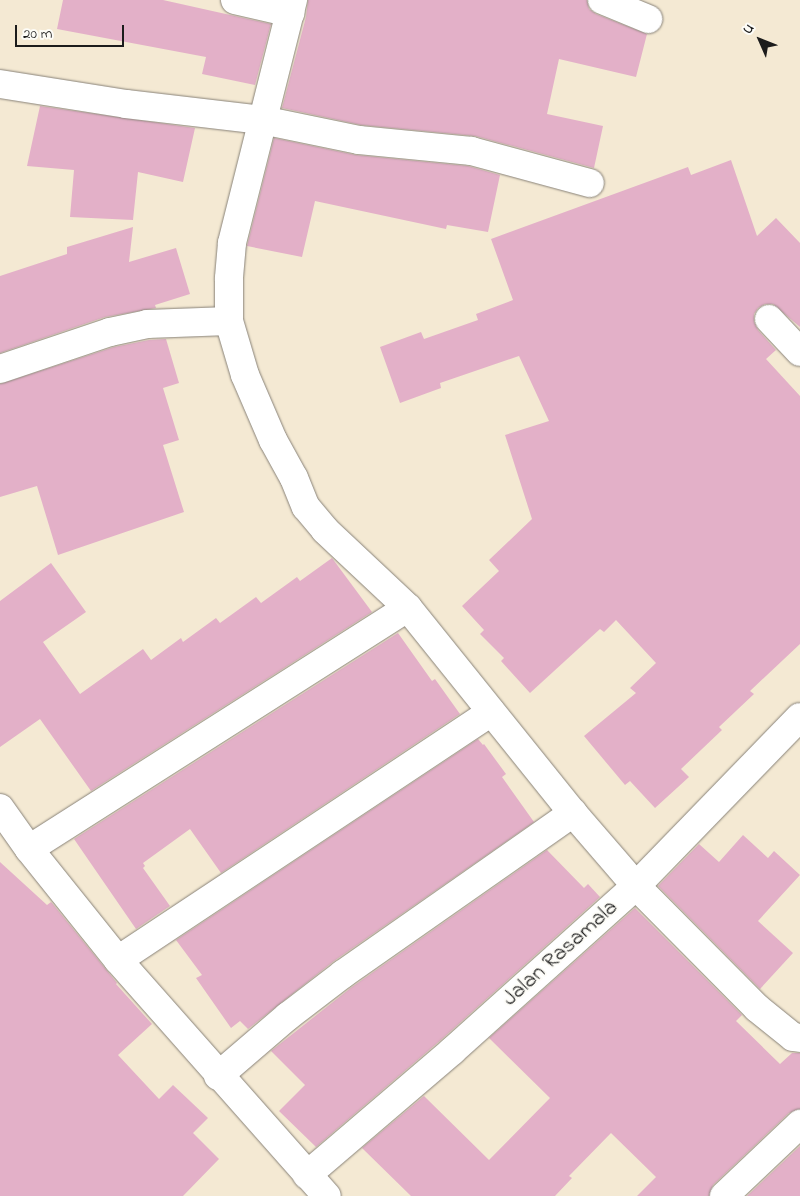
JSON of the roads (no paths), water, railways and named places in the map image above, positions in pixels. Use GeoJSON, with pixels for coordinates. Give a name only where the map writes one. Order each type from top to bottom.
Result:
{"type":"FeatureCollection","features":[{"type":"Feature","properties":{"kind":"street"},"geometry":{"type":"LineString","coordinates":[[234,0],[292,7],[232,243],[229,279],[229,321],[245,375],[273,440],[294,478],[306,507],[326,530],[408,608],[573,813],[636,886],[757,1008],[794,1037],[800,1038]]}},
{"type":"Feature","properties":{"kind":"street"},"geometry":{"type":"LineString","coordinates":[[602,0],[648,19]]}},
{"type":"Feature","properties":{"kind":"street"},"geometry":{"type":"LineString","coordinates":[[0,84],[126,104],[262,120],[359,140],[471,151],[590,183]]}},
{"type":"Feature","properties":{"kind":"street"},"geometry":{"type":"LineString","coordinates":[[769,319],[800,352]]}},
{"type":"Feature","properties":{"kind":"street"},"geometry":{"type":"LineString","coordinates":[[0,369],[110,332],[147,324],[229,321]]}},
{"type":"Feature","properties":{"kind":"street"},"geometry":{"type":"LineString","coordinates":[[29,849],[408,608]]}},
{"type":"Feature","properties":{"kind":"street"},"geometry":{"type":"LineString","coordinates":[[118,960],[491,712]]}},
{"type":"Feature","properties":{"kind":"street","name":"Jalan Rasamala"},"geometry":{"type":"LineString","coordinates":[[307,1175],[452,1051],[636,886],[800,717]]}},
{"type":"Feature","properties":{"kind":"street"},"geometry":{"type":"LineString","coordinates":[[0,808],[29,849],[118,960],[218,1076],[327,1196]]}},
{"type":"Feature","properties":{"kind":"street"},"geometry":{"type":"LineString","coordinates":[[218,1076],[288,1016],[343,974],[573,813]]}},
{"type":"Feature","properties":{"kind":"street"},"geometry":{"type":"LineString","coordinates":[[724,1196],[800,1124]]}}]}
